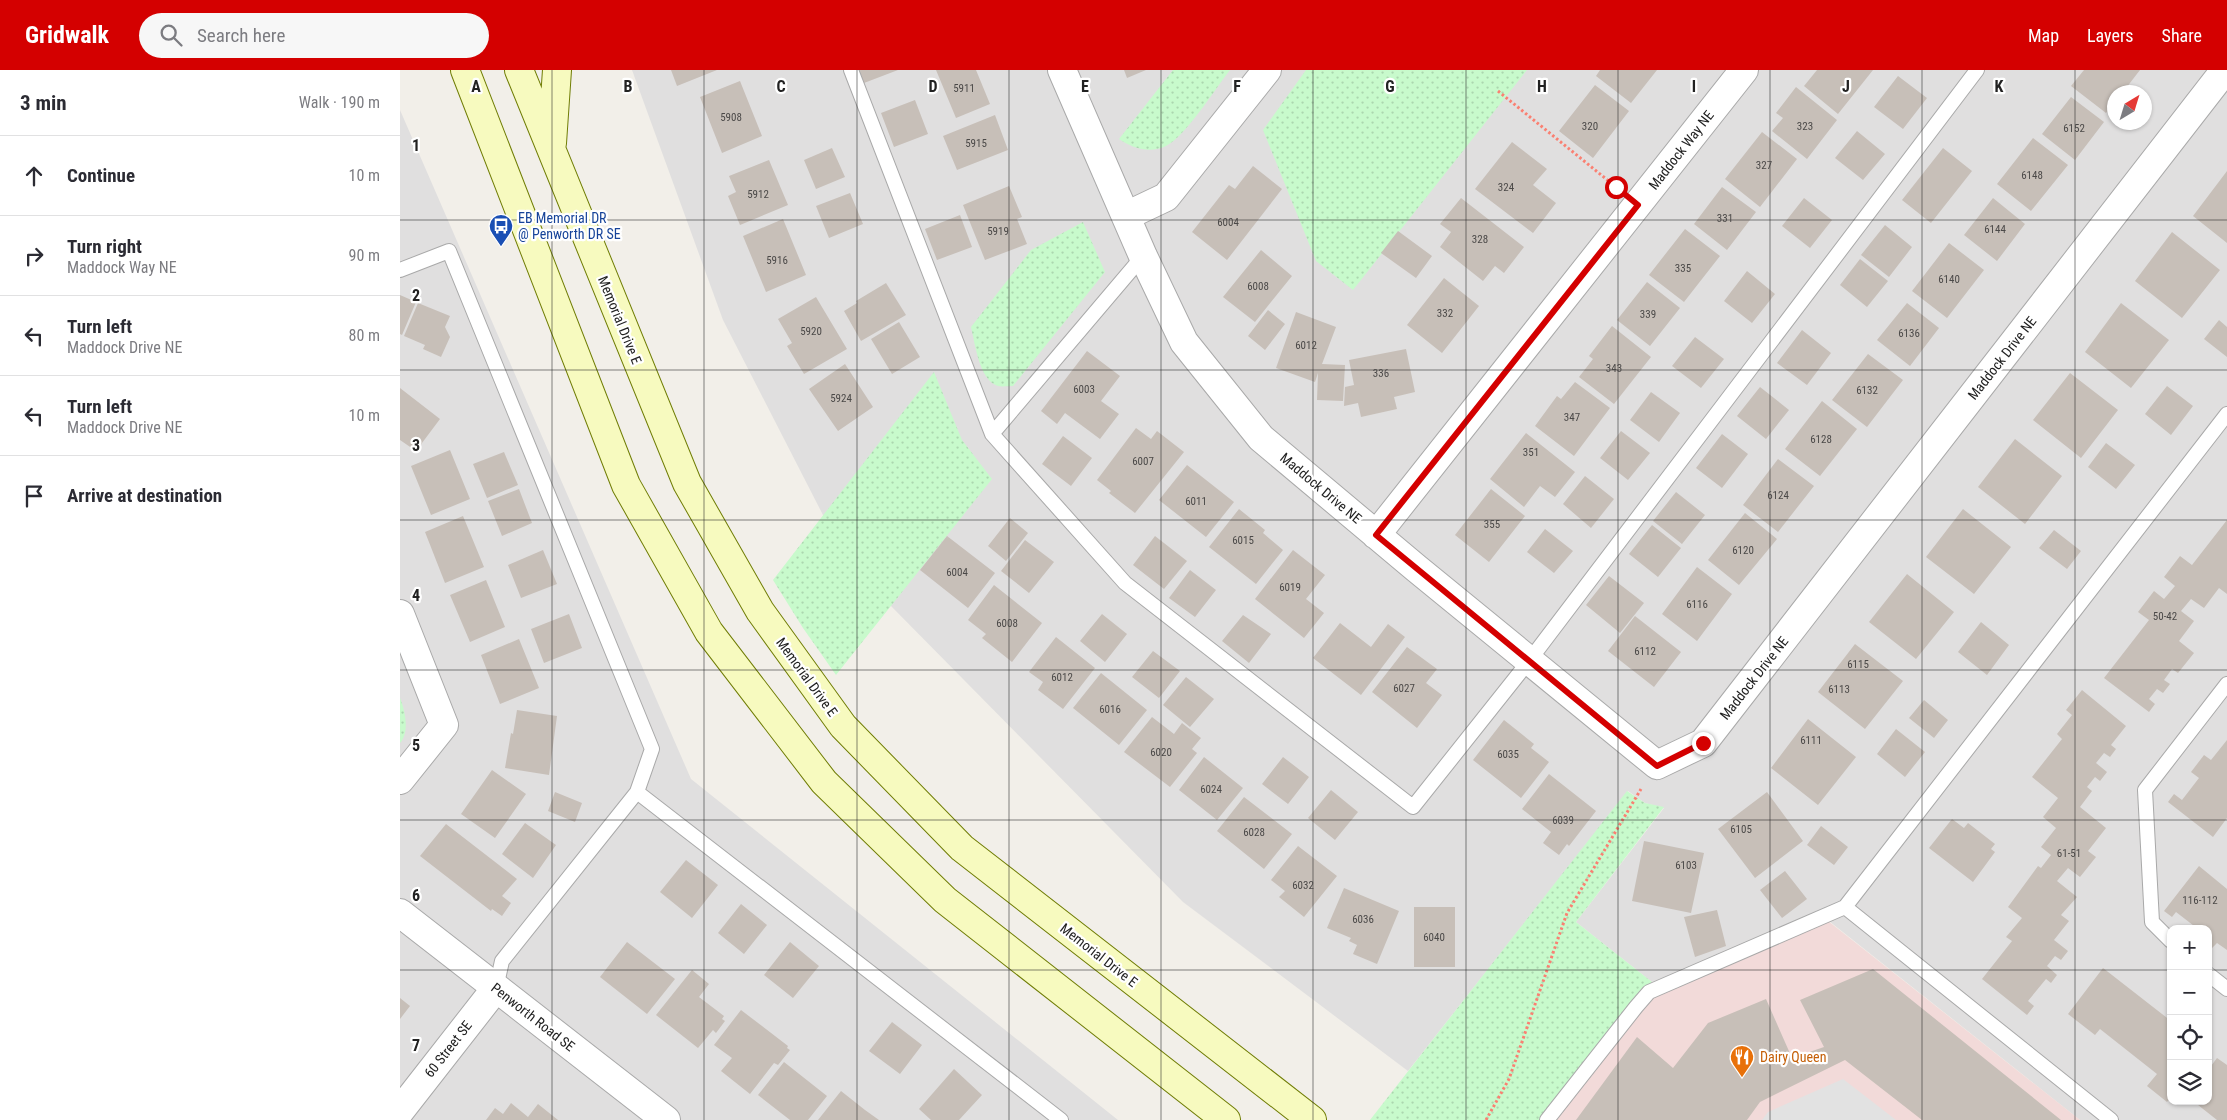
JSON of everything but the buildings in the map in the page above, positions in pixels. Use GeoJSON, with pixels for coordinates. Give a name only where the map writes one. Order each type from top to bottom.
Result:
{"type":"FeatureCollection","features":[{"type":"Feature","properties":{"kind":"main road"},"geometry":{"type":"LineString","coordinates":[[465,70],[626,485],[709,632],[824,782],[945,900],[1226,1120]]}},
{"type":"Feature","properties":{"kind":"main road","name":"Memorial Drive E"},"geometry":{"type":"LineString","coordinates":[[519,70],[687,483],[760,611],[843,726],[962,848],[1312,1120]]}},
{"type":"Feature","properties":{"kind":"main road"},"geometry":{"type":"LineString","coordinates":[[551,152],[557,70]]}},
{"type":"Feature","properties":{"kind":"street","name":"Maddock Drive NE"},"geometry":{"type":"LineString","coordinates":[[1062,70],[1143,256],[1184,342],[1261,438],[1657,766],[1703,743],[2225,70]]}},
{"type":"Feature","properties":{"kind":"street"},"geometry":{"type":"LineString","coordinates":[[1126,216],[1166,197],[1268,70]]}},
{"type":"Feature","properties":{"kind":"street","name":"Maddock Way NE"},"geometry":{"type":"LineString","coordinates":[[1376,535],[1744,70]]}},
{"type":"Feature","properties":{"kind":"street"},"geometry":{"type":"LineString","coordinates":[[400,614],[444,725],[400,780]]}},
{"type":"Feature","properties":{"kind":"street","name":"Penworth Road SE"},"geometry":{"type":"LineString","coordinates":[[400,913],[666,1120]]}},
{"type":"Feature","properties":{"kind":"street","name":"60 Street SE"},"geometry":{"type":"LineString","coordinates":[[400,1111],[496,988]]}},
{"type":"Feature","properties":{"kind":"lane"},"geometry":{"type":"LineString","coordinates":[[851,70],[992,434],[1125,584],[1413,806],[1529,661],[1977,70]]}},
{"type":"Feature","properties":{"kind":"lane"},"geometry":{"type":"LineString","coordinates":[[400,270],[449,251],[652,749],[637,792],[502,961],[496,988]]}},
{"type":"Feature","properties":{"kind":"lane"},"geometry":{"type":"LineString","coordinates":[[992,434],[1143,256]]}},
{"type":"Feature","properties":{"kind":"lane"},"geometry":{"type":"LineString","coordinates":[[1547,1120],[1649,992],[1845,907],[2227,414]]}},
{"type":"Feature","properties":{"kind":"lane"},"geometry":{"type":"LineString","coordinates":[[2167,937],[2152,922],[2145,790],[2227,684]]}},
{"type":"Feature","properties":{"kind":"lane"},"geometry":{"type":"LineString","coordinates":[[637,792],[1061,1120]]}},
{"type":"Feature","properties":{"kind":"lane"},"geometry":{"type":"LineString","coordinates":[[1845,907],[2111,1120]]}},
{"type":"Feature","properties":{"kind":"lane"},"geometry":{"type":"LineString","coordinates":[[2212,977],[2227,989]]}},
{"type":"Feature","properties":{"kind":"path"},"geometry":{"type":"LineString","coordinates":[[1498,92],[1638,205]]}},
{"type":"Feature","properties":{"kind":"path"},"geometry":{"type":"LineString","coordinates":[[1486,1120],[1510,1079],[1567,913],[1638,793],[1657,766]]}},
{"type":"Feature","properties":{"kind":"shaded area"},"geometry":{"type":"Polygon","coordinates":[[[632,70],[2227,70],[2227,1120],[2080,1120],[1829,921],[1652,982],[1576,922],[1664,808],[1645,803],[1628,791],[1408,1071],[1183,902],[891,606],[823,515],[723,320],[632,70]]]}},
{"type":"Feature","properties":{"kind":"shaded area"},"geometry":{"type":"Polygon","coordinates":[[[400,110],[691,779],[1118,1120],[400,1120],[400,110]]]}},
{"type":"Feature","properties":{"kind":"shaded area"},"geometry":{"type":"Polygon","coordinates":[[[1828,921],[2080,1120],[1542,1120],[1646,989],[1828,921]]]}},
{"type":"Feature","properties":{"kind":"shaded area"},"geometry":{"type":"Polygon","coordinates":[[[1843,1079],[1896,1120],[1762,1120],[1768,1112],[1843,1079]]]}},
{"type":"Feature","properties":{"kind":"green space"},"geometry":{"type":"Polygon","coordinates":[[[1173,70],[1230,70],[1191,123],[1174,141],[1166,146],[1154,150],[1141,149],[1119,139],[1173,70]]]}},
{"type":"Feature","properties":{"kind":"green space"},"geometry":{"type":"Polygon","coordinates":[[[1306,70],[1527,70],[1353,290],[1316,261],[1263,130],[1306,70]]]}},
{"type":"Feature","properties":{"kind":"green space"},"geometry":{"type":"Polygon","coordinates":[[[1083,222],[1105,272],[1013,386],[998,386],[986,376],[982,369],[971,327],[1031,250],[1083,222]]]}},
{"type":"Feature","properties":{"kind":"green space"},"geometry":{"type":"Polygon","coordinates":[[[934,372],[962,440],[992,479],[836,675],[803,628],[773,580],[934,372]]]}},
{"type":"Feature","properties":{"kind":"green space"},"geometry":{"type":"Polygon","coordinates":[[[400,698],[404,709],[406,727],[400,743],[400,698]]]}},
{"type":"Feature","properties":{"kind":"green space"},"geometry":{"type":"Polygon","coordinates":[[[1627,791],[1645,803],[1664,807],[1576,922],[1652,982],[1542,1120],[1370,1120],[1627,791]]]}},
{"type":"Feature","properties":{"kind":"place","name":"EB Memorial DR @ Penworth DR SE"},"geometry":{"type":"Point","coordinates":[501,247]}},
{"type":"Feature","properties":{"kind":"place","name":"Dairy Queen"},"geometry":{"type":"Point","coordinates":[1742,1078]}},
{"type":"Feature","properties":{"kind":"route"},"geometry":{"type":"LineString","coordinates":[[1616,187],[1638,205],[1376,535],[1657,766],[1703,743]]}}]}
